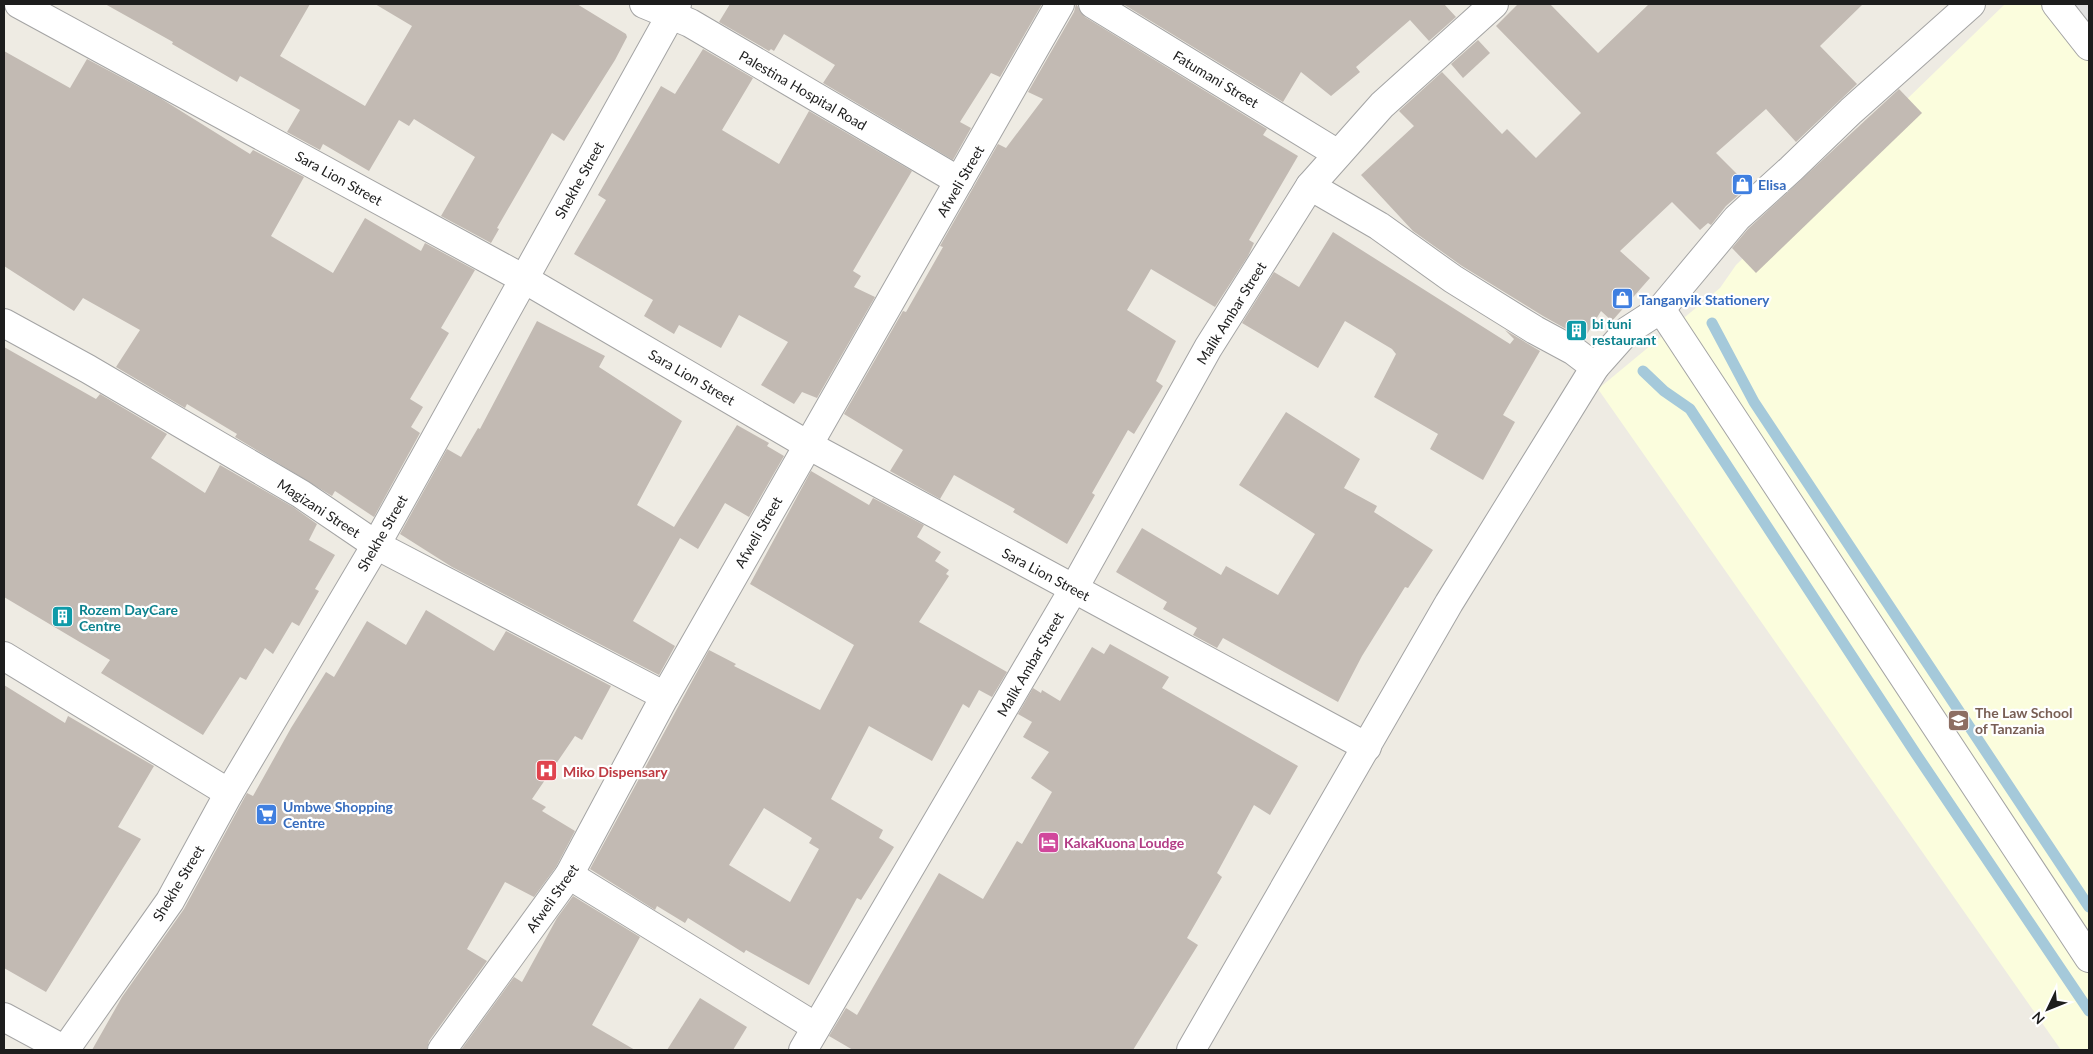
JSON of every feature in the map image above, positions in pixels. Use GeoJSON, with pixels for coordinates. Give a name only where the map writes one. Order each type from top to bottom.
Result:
{"type":"FeatureCollection","features":[{"type":"Feature","properties":{"kind":"street","name":"Sara Lion Street"},"geometry":{"type":"LineString","coordinates":[[19,4],[524,279],[808,445],[1366,747]]}},
{"type":"Feature","properties":{"kind":"street","name":"Palestina Hospital Road"},"geometry":{"type":"LineString","coordinates":[[644,4],[673,9],[698,28],[959,181]]}},
{"type":"Feature","properties":{"kind":"street","name":"Afweli Street"},"geometry":{"type":"LineString","coordinates":[[442,1050],[569,876],[665,696],[1060,4]]}},
{"type":"Feature","properties":{"kind":"street","name":"Fatumani Street"},"geometry":{"type":"LineString","coordinates":[[1093,4],[1338,154]]}},
{"type":"Feature","properties":{"kind":"street","name":"Malik Ambar Street"},"geometry":{"type":"LineString","coordinates":[[810,1039],[1073,590],[1208,348],[1310,186],[1382,105],[1494,4]]}},
{"type":"Feature","properties":{"kind":"street"},"geometry":{"type":"LineString","coordinates":[[1192,1050],[1449,603],[1595,367],[1627,331],[1661,310],[1737,218],[1851,111],[1971,4]]}},
{"type":"Feature","properties":{"kind":"street"},"geometry":{"type":"LineString","coordinates":[[2056,4],[2089,46]]}},
{"type":"Feature","properties":{"kind":"street","name":"Shekhe Street"},"geometry":{"type":"LineString","coordinates":[[65,1050],[170,900],[230,793],[376,545],[673,9]]}},
{"type":"Feature","properties":{"kind":"street"},"geometry":{"type":"LineString","coordinates":[[1310,186],[1379,226],[1453,279],[1535,330],[1574,351],[1595,367]]}},
{"type":"Feature","properties":{"kind":"street"},"geometry":{"type":"LineString","coordinates":[[1661,310],[2089,958]]}},
{"type":"Feature","properties":{"kind":"street","name":"Magizani Street"},"geometry":{"type":"LineString","coordinates":[[4,323],[88,369],[300,494],[376,545],[665,696]]}},
{"type":"Feature","properties":{"kind":"street"},"geometry":{"type":"LineString","coordinates":[[4,656],[230,793]]}},
{"type":"Feature","properties":{"kind":"street"},"geometry":{"type":"LineString","coordinates":[[569,876],[810,1039]]}},
{"type":"Feature","properties":{"kind":"street"},"geometry":{"type":"LineString","coordinates":[[4,1017],[65,1050]]}},
{"type":"Feature","properties":{"kind":"shaded area","name":"The Law School of Tanzania"},"geometry":{"type":"Polygon","coordinates":[[[2005,4],[2089,4],[2089,1050],[2061,1050],[1598,389],[1720,288],[1736,265],[2005,4]]]}},
{"type":"Feature","properties":{"kind":"shaded area"},"geometry":{"type":"Polygon","coordinates":[[[2063,4],[2089,4],[2089,31],[2063,4]]]}},
{"type":"Feature","properties":{"kind":"building"},"geometry":{"type":"Polygon","coordinates":[[[105,4],[310,4],[280,56],[365,106],[412,26],[375,4],[577,4],[626,34],[627,37],[615,60],[564,141],[552,133],[497,228],[499,229],[491,243],[441,216],[475,157],[414,119],[409,126],[399,120],[369,171],[323,144],[320,150],[287,132],[300,110],[240,76],[237,82],[172,44],[173,42],[105,4]]]}},
{"type":"Feature","properties":{"kind":"building"},"geometry":{"type":"Polygon","coordinates":[[[730,4],[1042,4],[1000,77],[991,73],[960,122],[971,128],[953,160],[823,83],[835,65],[784,34],[774,51],[771,49],[769,51],[719,22],[730,4]]]}},
{"type":"Feature","properties":{"kind":"building"},"geometry":{"type":"Polygon","coordinates":[[[1076,4],[1085,17],[1267,129],[1263,135],[1298,156],[1249,240],[1254,243],[1248,256],[1215,307],[1151,269],[1127,310],[1176,341],[1156,381],[1163,386],[1134,434],[1128,430],[1092,493],[1095,495],[1067,544],[1013,512],[1015,509],[954,475],[940,499],[890,471],[903,450],[844,414],[903,311],[906,312],[943,247],[940,246],[998,144],[1006,148],[1043,99],[1028,92],[1074,12],[1076,4]]]}},
{"type":"Feature","properties":{"kind":"building"},"geometry":{"type":"Polygon","coordinates":[[[1123,4],[1444,4],[1456,17],[1429,41],[1410,20],[1356,67],[1360,72],[1331,96],[1301,72],[1283,102],[1123,4]]]}},
{"type":"Feature","properties":{"kind":"building"},"geometry":{"type":"Polygon","coordinates":[[[1518,4],[1550,4],[1598,53],[1649,4],[1863,4],[1820,46],[1857,84],[1796,142],[1766,109],[1716,153],[1749,186],[1726,206],[1711,225],[1708,223],[1700,230],[1672,202],[1620,251],[1650,278],[1612,321],[1601,311],[1584,339],[1462,266],[1413,231],[1361,175],[1414,126],[1399,111],[1442,72],[1502,134],[1507,129],[1536,158],[1581,113],[1496,26],[1518,4]]]}},
{"type":"Feature","properties":{"kind":"building"},"geometry":{"type":"Polygon","coordinates":[[[1478,40],[1490,53],[1463,78],[1451,64],[1478,40]]]}},
{"type":"Feature","properties":{"kind":"building"},"geometry":{"type":"Polygon","coordinates":[[[703,49],[753,78],[722,130],[779,164],[809,111],[912,171],[853,271],[861,276],[854,287],[875,297],[817,398],[802,392],[794,404],[761,385],[788,342],[739,315],[721,348],[679,325],[674,334],[644,316],[653,300],[574,254],[606,200],[598,195],[661,86],[675,94],[703,49]]]}},
{"type":"Feature","properties":{"kind":"building"},"geometry":{"type":"Polygon","coordinates":[[[4,51],[70,88],[87,59],[160,98],[250,154],[253,150],[304,177],[271,236],[333,273],[365,218],[421,251],[425,243],[475,270],[441,328],[449,333],[410,399],[423,407],[411,427],[420,433],[374,517],[335,491],[332,496],[235,437],[237,434],[187,404],[185,408],[116,367],[140,330],[83,298],[74,311],[4,266],[4,51]]]}},
{"type":"Feature","properties":{"kind":"building"},"geometry":{"type":"Polygon","coordinates":[[[1899,89],[1922,113],[1756,273],[1732,248],[1748,229],[1899,89]]]}},
{"type":"Feature","properties":{"kind":"building"},"geometry":{"type":"Polygon","coordinates":[[[1333,232],[1510,344],[1514,339],[1505,330],[1540,351],[1503,415],[1515,422],[1483,480],[1430,449],[1438,434],[1374,397],[1396,354],[1392,349],[1345,321],[1318,368],[1242,323],[1274,272],[1299,287],[1333,232]]]}},
{"type":"Feature","properties":{"kind":"building"},"geometry":{"type":"Polygon","coordinates":[[[537,321],[605,356],[599,367],[682,421],[637,505],[674,527],[737,425],[769,443],[767,446],[784,456],[749,517],[725,503],[698,549],[680,538],[633,621],[675,646],[659,675],[452,567],[400,534],[447,449],[461,457],[478,428],[480,429],[537,321]]]}},
{"type":"Feature","properties":{"kind":"building"},"geometry":{"type":"Polygon","coordinates":[[[4,347],[96,399],[100,394],[167,434],[151,458],[205,493],[220,465],[293,507],[317,524],[309,540],[335,555],[315,589],[319,591],[299,626],[292,622],[273,654],[265,648],[246,680],[240,677],[203,735],[101,673],[110,660],[4,597],[4,347]]]}},
{"type":"Feature","properties":{"kind":"building"},"geometry":{"type":"Polygon","coordinates":[[[1286,412],[1360,459],[1344,488],[1377,506],[1374,512],[1433,550],[1408,588],[1405,587],[1362,656],[1338,702],[1223,638],[1217,648],[1193,635],[1197,628],[1163,609],[1167,602],[1116,572],[1142,528],[1221,575],[1226,566],[1278,595],[1315,534],[1239,485],[1286,412]]]}},
{"type":"Feature","properties":{"kind":"building"},"geometry":{"type":"Polygon","coordinates":[[[811,471],[869,505],[873,498],[924,525],[917,537],[941,552],[935,561],[949,570],[946,574],[949,576],[919,622],[1007,672],[992,697],[979,690],[969,708],[963,704],[932,761],[869,726],[831,799],[883,830],[879,838],[894,847],[861,900],[857,898],[809,985],[746,950],[744,953],[688,918],[685,923],[657,906],[655,910],[590,869],[709,650],[736,664],[734,666],[820,710],[854,645],[750,584],[811,471]],[[764,808],[729,865],[790,902],[819,849],[809,843],[812,838],[764,808]]]}},
{"type":"Feature","properties":{"kind":"building"},"geometry":{"type":"Polygon","coordinates":[[[426,610],[494,651],[506,631],[611,686],[582,740],[575,736],[532,799],[546,807],[542,811],[575,831],[556,867],[534,897],[505,882],[467,949],[487,961],[429,1041],[427,1050],[92,1050],[122,997],[184,909],[247,793],[253,796],[291,728],[326,672],[334,677],[367,621],[406,645],[426,610]]]}},
{"type":"Feature","properties":{"kind":"building"},"geometry":{"type":"Polygon","coordinates":[[[1110,644],[1169,677],[1162,688],[1298,766],[1270,815],[1254,805],[1217,873],[1222,877],[1187,938],[1198,945],[1133,1050],[853,1050],[829,1036],[846,1008],[857,1015],[939,873],[983,899],[1017,841],[1022,844],[1052,792],[1031,778],[1049,752],[1023,737],[1032,722],[1018,714],[1033,688],[1041,693],[1042,690],[1060,701],[1092,647],[1104,654],[1110,644]]]}},
{"type":"Feature","properties":{"kind":"building"},"geometry":{"type":"Polygon","coordinates":[[[4,685],[65,723],[68,716],[154,766],[118,827],[141,839],[46,992],[4,968],[4,685]]]}},
{"type":"Feature","properties":{"kind":"building"},"geometry":{"type":"Polygon","coordinates":[[[573,896],[640,937],[592,1025],[635,1050],[461,1050],[514,977],[522,982],[557,918],[573,896]]]}},
{"type":"Feature","properties":{"kind":"building"},"geometry":{"type":"Polygon","coordinates":[[[700,998],[747,1027],[733,1050],[667,1050],[700,998]]]}},
{"type":"Feature","properties":{"kind":"waterway"},"geometry":{"type":"LineString","coordinates":[[1712,323],[1754,402],[2089,907]]}},
{"type":"Feature","properties":{"kind":"waterway"},"geometry":{"type":"LineString","coordinates":[[1643,371],[1664,391],[1690,409],[1916,754],[2089,1011]]}},
{"type":"Feature","properties":{"kind":"place","name":"Elisa"},"geometry":{"type":"Point","coordinates":[1742,184]}},
{"type":"Feature","properties":{"kind":"place","name":"Tanganyik Stationery"},"geometry":{"type":"Point","coordinates":[1623,299]}},
{"type":"Feature","properties":{"kind":"place","name":"bi tuni restaurant"},"geometry":{"type":"Point","coordinates":[1576,331]}},
{"type":"Feature","properties":{"kind":"place","name":"Rozem DayCare Centre"},"geometry":{"type":"Point","coordinates":[63,617]}},
{"type":"Feature","properties":{"kind":"place","name":"The Law School of Tanzania"},"geometry":{"type":"Point","coordinates":[1959,720]}},
{"type":"Feature","properties":{"kind":"place","name":"Miko Dispensary"},"geometry":{"type":"Point","coordinates":[547,771]}},
{"type":"Feature","properties":{"kind":"place","name":"Umbwe Shopping Centre"},"geometry":{"type":"Point","coordinates":[267,814]}},
{"type":"Feature","properties":{"kind":"place","name":"KakaKuona Loudge"},"geometry":{"type":"Point","coordinates":[1048,842]}}]}
